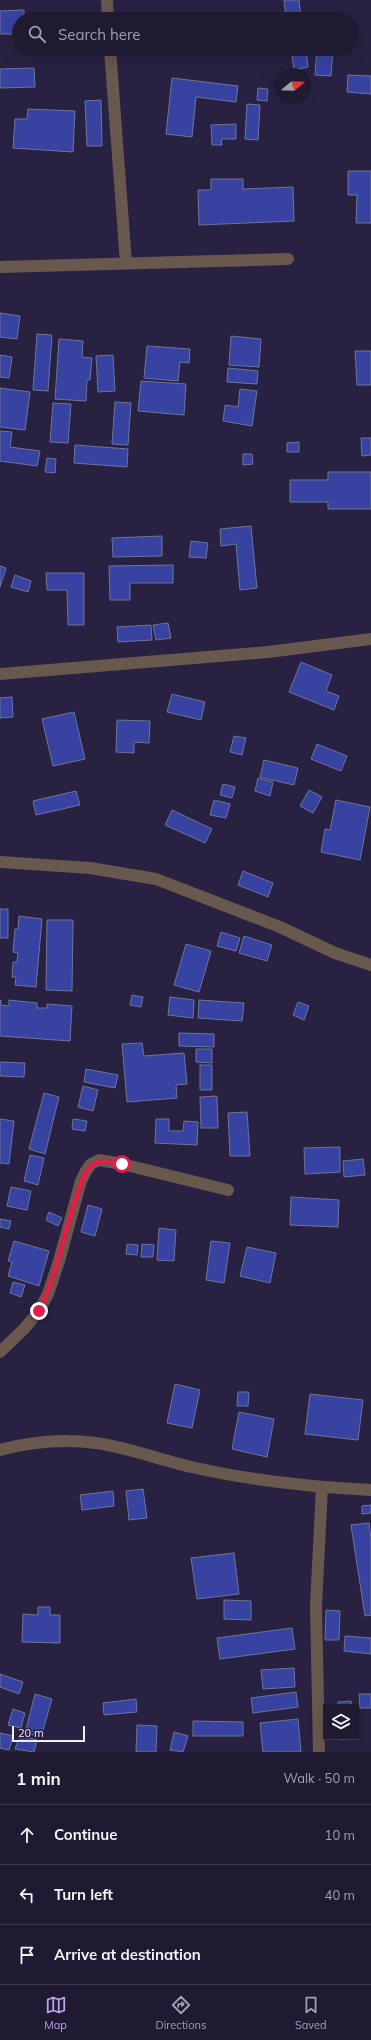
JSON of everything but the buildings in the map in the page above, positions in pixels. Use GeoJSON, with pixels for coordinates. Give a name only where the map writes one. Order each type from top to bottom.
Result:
{"type":"FeatureCollection","features":[{"type":"Feature","properties":{"kind":"street"},"geometry":{"type":"LineString","coordinates":[[107,0],[108,12]]}},
{"type":"Feature","properties":{"kind":"street"},"geometry":{"type":"LineString","coordinates":[[111,56],[126,263]]}},
{"type":"Feature","properties":{"kind":"street"},"geometry":{"type":"LineString","coordinates":[[0,267],[288,258]]}},
{"type":"Feature","properties":{"kind":"street"},"geometry":{"type":"LineString","coordinates":[[0,674],[268,652],[371,640]]}},
{"type":"Feature","properties":{"kind":"street"},"geometry":{"type":"LineString","coordinates":[[0,862],[90,868],[156,879],[280,927],[335,953],[371,965]]}},
{"type":"Feature","properties":{"kind":"street"},"geometry":{"type":"LineString","coordinates":[[0,1352],[24,1329],[39,1311],[48,1294],[59,1261],[81,1181],[91,1164],[99,1160],[122,1164],[228,1190]]}},
{"type":"Feature","properties":{"kind":"street"},"geometry":{"type":"LineString","coordinates":[[0,1450],[34,1444],[70,1441],[97,1443],[196,1468],[246,1477],[322,1487],[371,1490]]}},
{"type":"Feature","properties":{"kind":"street"},"geometry":{"type":"LineString","coordinates":[[319,1752],[316,1605],[322,1487]]}},
{"type":"Feature","properties":{"kind":"route"},"geometry":{"type":"LineString","coordinates":[[39,1311],[48,1294],[59,1261],[81,1181],[86,1171],[91,1164],[99,1160],[122,1164]]}}]}
